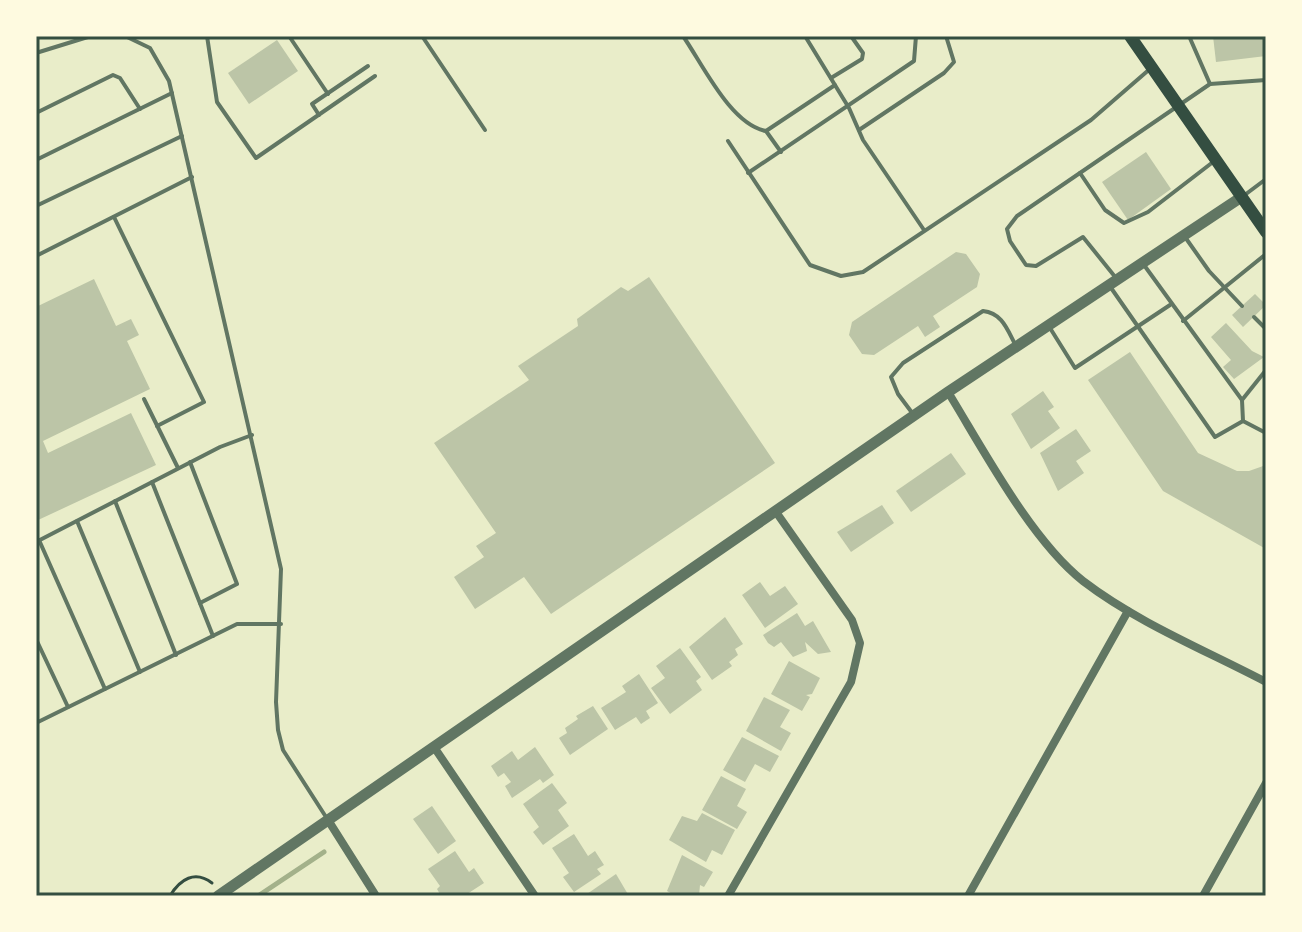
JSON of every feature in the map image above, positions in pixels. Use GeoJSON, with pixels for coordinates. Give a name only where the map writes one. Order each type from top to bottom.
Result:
{"type":"FeatureCollection","features":[{"type":"Feature","properties":{"kind":"main road"},"geometry":{"type":"LineString","coordinates":[[1130,36],[1266,232]]}},
{"type":"Feature","properties":{"kind":"street"},"geometry":{"type":"LineString","coordinates":[[217,891],[328,820],[914,415],[1240,198]]}},
{"type":"Feature","properties":{"kind":"street"},"geometry":{"type":"LineString","coordinates":[[948,392],[1027,519],[1081,579],[1128,611],[1266,682]]}},
{"type":"Feature","properties":{"kind":"street"},"geometry":{"type":"LineString","coordinates":[[728,896],[851,682],[860,643],[852,620],[776,512]]}},
{"type":"Feature","properties":{"kind":"street"},"geometry":{"type":"LineString","coordinates":[[968,896],[1128,611]]}},
{"type":"Feature","properties":{"kind":"street"},"geometry":{"type":"LineString","coordinates":[[434,747],[535,896]]}},
{"type":"Feature","properties":{"kind":"street"},"geometry":{"type":"LineString","coordinates":[[1203,896],[1266,783]]}},
{"type":"Feature","properties":{"kind":"street"},"geometry":{"type":"LineString","coordinates":[[328,820],[376,896]]}},
{"type":"Feature","properties":{"kind":"lane"},"geometry":{"type":"LineString","coordinates":[[36,53],[91,36]]}},
{"type":"Feature","properties":{"kind":"lane"},"geometry":{"type":"LineString","coordinates":[[125,36],[150,48],[160,60],[172,93],[281,569],[276,702],[278,730],[283,750],[328,820]]}},
{"type":"Feature","properties":{"kind":"lane"},"geometry":{"type":"LineString","coordinates":[[207,36],[217,102],[256,158],[375,76]]}},
{"type":"Feature","properties":{"kind":"lane"},"geometry":{"type":"LineString","coordinates":[[289,36],[328,94]]}},
{"type":"Feature","properties":{"kind":"lane"},"geometry":{"type":"LineString","coordinates":[[422,36],[485,130]]}},
{"type":"Feature","properties":{"kind":"lane"},"geometry":{"type":"LineString","coordinates":[[683,36],[739,118],[754,129],[766,131],[835,85]]}},
{"type":"Feature","properties":{"kind":"lane"},"geometry":{"type":"LineString","coordinates":[[805,36],[859,130],[924,230]]}},
{"type":"Feature","properties":{"kind":"lane"},"geometry":{"type":"LineString","coordinates":[[831,78],[862,59],[863,53],[851,36]]}},
{"type":"Feature","properties":{"kind":"lane"},"geometry":{"type":"LineString","coordinates":[[748,173],[849,108],[914,61],[916,36]]}},
{"type":"Feature","properties":{"kind":"lane"},"geometry":{"type":"LineString","coordinates":[[859,130],[944,73],[954,62],[946,36]]}},
{"type":"Feature","properties":{"kind":"lane"},"geometry":{"type":"LineString","coordinates":[[1189,36],[1210,84]]}},
{"type":"Feature","properties":{"kind":"lane"},"geometry":{"type":"LineString","coordinates":[[319,115],[312,104],[368,66]]}},
{"type":"Feature","properties":{"kind":"lane"},"geometry":{"type":"LineString","coordinates":[[728,141],[810,265],[841,276],[863,272],[1091,120],[1152,68]]}},
{"type":"Feature","properties":{"kind":"lane"},"geometry":{"type":"LineString","coordinates":[[36,113],[113,75],[120,78],[140,109]]}},
{"type":"Feature","properties":{"kind":"lane"},"geometry":{"type":"LineString","coordinates":[[1243,421],[1215,437],[1136,327],[1113,282],[1083,237],[1036,266],[1026,265],[1010,241],[1007,229],[1017,216],[1210,84],[1266,80]]}},
{"type":"Feature","properties":{"kind":"lane"},"geometry":{"type":"LineString","coordinates":[[36,160],[172,93]]}},
{"type":"Feature","properties":{"kind":"lane"},"geometry":{"type":"LineString","coordinates":[[766,131],[781,152]]}},
{"type":"Feature","properties":{"kind":"lane"},"geometry":{"type":"LineString","coordinates":[[36,206],[182,136]]}},
{"type":"Feature","properties":{"kind":"lane"},"geometry":{"type":"LineString","coordinates":[[1080,173],[1105,210],[1124,223],[1148,212],[1215,161]]}},
{"type":"Feature","properties":{"kind":"lane"},"geometry":{"type":"LineString","coordinates":[[36,256],[192,177]]}},
{"type":"Feature","properties":{"kind":"lane"},"geometry":{"type":"LineString","coordinates":[[1240,198],[1266,179]]}},
{"type":"Feature","properties":{"kind":"lane"},"geometry":{"type":"LineString","coordinates":[[114,217],[204,402],[157,426]]}},
{"type":"Feature","properties":{"kind":"lane"},"geometry":{"type":"LineString","coordinates":[[1184,236],[1242,306]]}},
{"type":"Feature","properties":{"kind":"lane"},"geometry":{"type":"LineString","coordinates":[[1183,321],[1266,254]]}},
{"type":"Feature","properties":{"kind":"lane"},"geometry":{"type":"LineString","coordinates":[[1142,263],[1242,400],[1243,421]]}},
{"type":"Feature","properties":{"kind":"lane"},"geometry":{"type":"LineString","coordinates":[[1048,325],[1075,368],[1170,305]]}},
{"type":"Feature","properties":{"kind":"lane"},"geometry":{"type":"LineString","coordinates":[[914,415],[898,394],[891,377],[903,363],[971,317],[983,311],[994,312],[1016,346]]}},
{"type":"Feature","properties":{"kind":"lane"},"geometry":{"type":"LineString","coordinates":[[1254,317],[1266,329]]}},
{"type":"Feature","properties":{"kind":"lane"},"geometry":{"type":"LineString","coordinates":[[1242,400],[1266,370]]}},
{"type":"Feature","properties":{"kind":"lane"},"geometry":{"type":"LineString","coordinates":[[144,399],[178,468]]}},
{"type":"Feature","properties":{"kind":"lane"},"geometry":{"type":"LineString","coordinates":[[1243,421],[1266,433]]}},
{"type":"Feature","properties":{"kind":"lane"},"geometry":{"type":"LineString","coordinates":[[105,689],[37,541],[190,462],[252,435]]}},
{"type":"Feature","properties":{"kind":"lane"},"geometry":{"type":"LineString","coordinates":[[190,462],[237,584],[200,603]]}},
{"type":"Feature","properties":{"kind":"lane"},"geometry":{"type":"LineString","coordinates":[[152,481],[213,636]]}},
{"type":"Feature","properties":{"kind":"lane"},"geometry":{"type":"LineString","coordinates":[[114,500],[176,655]]}},
{"type":"Feature","properties":{"kind":"lane"},"geometry":{"type":"LineString","coordinates":[[77,521],[140,672]]}},
{"type":"Feature","properties":{"kind":"lane"},"geometry":{"type":"LineString","coordinates":[[36,723],[213,636],[252,622],[281,624]]}},
{"type":"Feature","properties":{"kind":"lane"},"geometry":{"type":"LineString","coordinates":[[36,639],[68,707]]}},
{"type":"Feature","properties":{"kind":"path"},"geometry":{"type":"LineString","coordinates":[[170,896],[180,883],[191,877],[204,877],[217,891]]}},
{"type":"Feature","properties":{"kind":"building"},"geometry":{"type":"Polygon","coordinates":[[[1213,36],[1266,36],[1266,56],[1216,62],[1213,36]]]}},
{"type":"Feature","properties":{"kind":"building"},"geometry":{"type":"Polygon","coordinates":[[[277,40],[298,71],[249,104],[228,73],[277,40]]]}},
{"type":"Feature","properties":{"kind":"building"},"geometry":{"type":"Polygon","coordinates":[[[1146,152],[1171,189],[1128,220],[1102,182],[1146,152]]]}},
{"type":"Feature","properties":{"kind":"building"},"geometry":{"type":"Polygon","coordinates":[[[956,252],[966,254],[980,274],[977,287],[933,316],[940,327],[925,337],[918,326],[874,355],[862,354],[849,335],[852,322],[956,252]]]}},
{"type":"Feature","properties":{"kind":"building"},"geometry":{"type":"Polygon","coordinates":[[[649,277],[775,463],[551,614],[524,577],[475,609],[454,577],[484,557],[476,546],[496,533],[434,443],[529,380],[518,366],[578,326],[577,319],[621,287],[628,291],[649,277]]]}},
{"type":"Feature","properties":{"kind":"building"},"geometry":{"type":"Polygon","coordinates":[[[94,279],[116,326],[131,319],[139,335],[127,341],[150,389],[43,441],[48,453],[131,413],[156,465],[36,521],[36,307],[94,279]]]}},
{"type":"Feature","properties":{"kind":"building"},"geometry":{"type":"Polygon","coordinates":[[[1255,294],[1266,305],[1243,327],[1232,315],[1255,294]]]}},
{"type":"Feature","properties":{"kind":"building"},"geometry":{"type":"Polygon","coordinates":[[[1226,323],[1252,351],[1264,357],[1234,379],[1223,367],[1231,360],[1211,337],[1226,323]]]}},
{"type":"Feature","properties":{"kind":"building"},"geometry":{"type":"Polygon","coordinates":[[[1130,352],[1198,453],[1237,471],[1249,471],[1266,465],[1266,549],[1163,491],[1088,380],[1130,352]]]}},
{"type":"Feature","properties":{"kind":"building"},"geometry":{"type":"Polygon","coordinates":[[[1043,391],[1054,407],[1048,411],[1060,428],[1031,449],[1011,414],[1043,391]]]}},
{"type":"Feature","properties":{"kind":"building"},"geometry":{"type":"Polygon","coordinates":[[[1076,429],[1091,451],[1076,461],[1084,473],[1058,491],[1040,453],[1076,429]]]}},
{"type":"Feature","properties":{"kind":"building"},"geometry":{"type":"Polygon","coordinates":[[[951,453],[966,474],[911,512],[896,491],[951,453]]]}},
{"type":"Feature","properties":{"kind":"building"},"geometry":{"type":"Polygon","coordinates":[[[882,505],[894,523],[851,552],[837,532],[882,505]]]}},
{"type":"Feature","properties":{"kind":"building"},"geometry":{"type":"Polygon","coordinates":[[[760,582],[770,596],[785,586],[798,604],[765,628],[742,595],[760,582]]]}},
{"type":"Feature","properties":{"kind":"building"},"geometry":{"type":"Polygon","coordinates":[[[797,613],[805,626],[813,621],[831,652],[818,654],[805,642],[807,651],[793,657],[781,642],[774,647],[768,643],[763,635],[797,613]]]}},
{"type":"Feature","properties":{"kind":"building"},"geometry":{"type":"Polygon","coordinates":[[[725,617],[743,644],[735,649],[738,655],[729,662],[732,666],[712,680],[689,647],[725,617]]]}},
{"type":"Feature","properties":{"kind":"building"},"geometry":{"type":"Polygon","coordinates":[[[680,648],[701,677],[696,681],[702,690],[670,714],[651,688],[665,678],[656,666],[680,648]]]}},
{"type":"Feature","properties":{"kind":"building"},"geometry":{"type":"Polygon","coordinates":[[[789,661],[820,678],[812,694],[806,695],[810,697],[802,711],[771,694],[789,661]]]}},
{"type":"Feature","properties":{"kind":"building"},"geometry":{"type":"Polygon","coordinates":[[[639,674],[658,703],[646,711],[650,718],[641,724],[636,717],[615,730],[601,708],[626,692],[622,686],[639,674]]]}},
{"type":"Feature","properties":{"kind":"building"},"geometry":{"type":"Polygon","coordinates":[[[764,697],[790,710],[780,727],[791,733],[781,751],[746,731],[764,697]]]}},
{"type":"Feature","properties":{"kind":"building"},"geometry":{"type":"Polygon","coordinates":[[[593,706],[608,729],[570,755],[559,738],[567,733],[565,728],[578,719],[576,716],[593,706]]]}},
{"type":"Feature","properties":{"kind":"building"},"geometry":{"type":"Polygon","coordinates":[[[742,737],[779,756],[770,772],[755,764],[745,782],[723,770],[742,737]]]}},
{"type":"Feature","properties":{"kind":"building"},"geometry":{"type":"Polygon","coordinates":[[[535,747],[554,775],[543,783],[540,779],[512,798],[505,786],[511,782],[504,773],[498,777],[491,766],[512,751],[518,760],[535,747]]]}},
{"type":"Feature","properties":{"kind":"building"},"geometry":{"type":"Polygon","coordinates":[[[721,776],[746,789],[737,806],[747,812],[737,829],[702,810],[721,776]]]}},
{"type":"Feature","properties":{"kind":"building"},"geometry":{"type":"Polygon","coordinates":[[[552,783],[567,803],[558,810],[569,826],[543,845],[533,832],[539,827],[523,804],[552,783]]]}},
{"type":"Feature","properties":{"kind":"building"},"geometry":{"type":"Polygon","coordinates":[[[432,806],[456,841],[438,854],[413,819],[432,806]]]}},
{"type":"Feature","properties":{"kind":"building"},"geometry":{"type":"Polygon","coordinates":[[[702,813],[735,830],[722,855],[712,850],[706,862],[669,840],[682,816],[697,821],[702,813]]]}},
{"type":"Feature","properties":{"kind":"building"},"geometry":{"type":"Polygon","coordinates":[[[574,834],[588,856],[595,851],[604,865],[597,869],[601,874],[574,892],[563,877],[569,873],[552,848],[574,834]]]}},
{"type":"Feature","properties":{"kind":"building"},"geometry":{"type":"Polygon","coordinates":[[[455,851],[469,872],[474,868],[484,883],[464,896],[441,896],[437,889],[440,886],[428,869],[455,851]]]}},
{"type":"Feature","properties":{"kind":"building"},"geometry":{"type":"Polygon","coordinates":[[[682,855],[713,872],[704,887],[700,885],[699,896],[676,896],[667,891],[682,855]]]}},
{"type":"Feature","properties":{"kind":"building"},"geometry":{"type":"Polygon","coordinates":[[[616,874],[629,896],[584,896],[616,874]]]}},
{"type":"Feature","properties":{"kind":"waterway"},"geometry":{"type":"LineString","coordinates":[[258,896],[324,852]]}}]}
